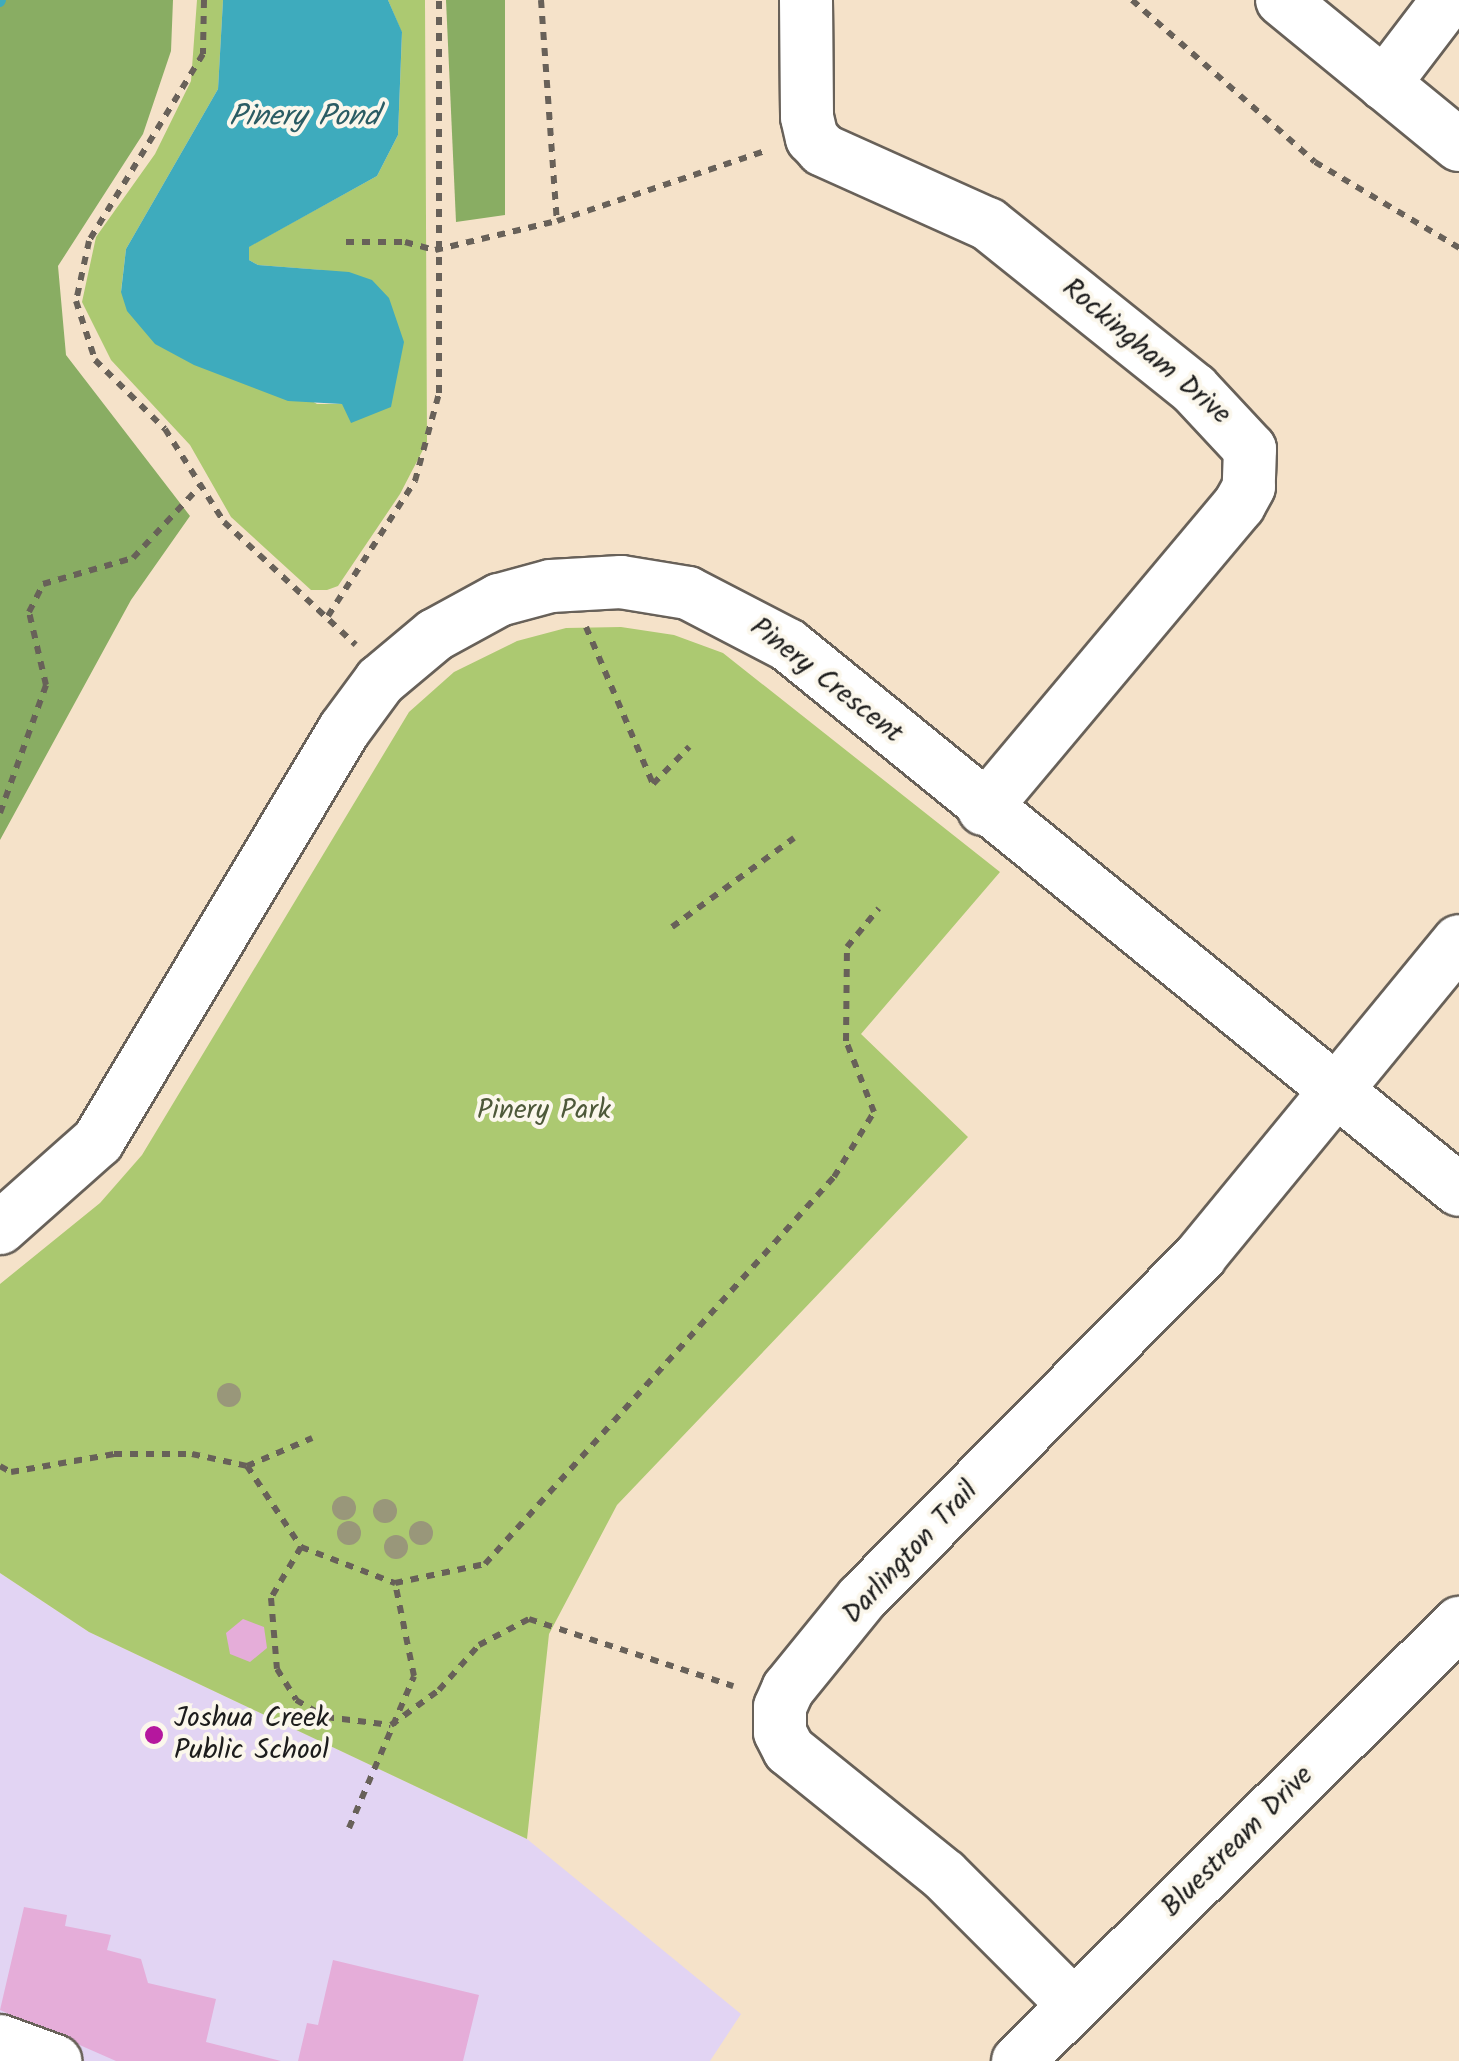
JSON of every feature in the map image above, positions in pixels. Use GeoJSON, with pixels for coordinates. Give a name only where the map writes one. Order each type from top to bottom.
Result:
{"type":"FeatureCollection","features":[{"type":"Feature","properties":{"kind":"street","name":"Rockingham Drive"},"geometry":{"type":"LineString","coordinates":[[806,0],[807,117],[812,138],[823,150],[988,224],[1194,389],[1241,432],[1250,449],[1249,486],[1239,505],[984,809]]}},
{"type":"Feature","properties":{"kind":"street"},"geometry":{"type":"LineString","coordinates":[[1282,0],[1459,145]]}},
{"type":"Feature","properties":{"kind":"street"},"geometry":{"type":"LineString","coordinates":[[1384,84],[1448,0]]}},
{"type":"Feature","properties":{"kind":"street","name":"Pinery Crescent"},"geometry":{"type":"LineString","coordinates":[[0,1228],[98,1142],[361,704],[434,634],[499,600],[551,586],[621,582],[688,593],[736,612],[788,644],[984,809],[1459,1190]]}},
{"type":"Feature","properties":{"kind":"street","name":"Darlington Trail"},"geometry":{"type":"LineString","coordinates":[[1073,2004],[944,1874],[789,1750],[780,1732],[780,1707],[788,1689],[862,1598],[1201,1255],[1459,941]]}},
{"type":"Feature","properties":{"kind":"street","name":"Bluestream Drive"},"geometry":{"type":"LineString","coordinates":[[1018,2061],[1459,1624]]}},
{"type":"Feature","properties":{"kind":"street"},"geometry":{"type":"LineString","coordinates":[[0,2041],[55,2061]]}},
{"type":"Feature","properties":{"kind":"path"},"geometry":{"type":"LineString","coordinates":[[204,0],[203,54],[89,241],[76,301],[95,360],[165,429],[224,522],[356,646]]}},
{"type":"Feature","properties":{"kind":"path"},"geometry":{"type":"LineString","coordinates":[[328,616],[415,481],[439,393],[435,250],[439,0]]}},
{"type":"Feature","properties":{"kind":"path"},"geometry":{"type":"LineString","coordinates":[[540,0],[557,221]]}},
{"type":"Feature","properties":{"kind":"path"},"geometry":{"type":"LineString","coordinates":[[1132,0],[1315,162],[1459,248]]}},
{"type":"Feature","properties":{"kind":"path"},"geometry":{"type":"LineString","coordinates":[[346,242],[405,242],[435,250],[557,221],[765,152]]}},
{"type":"Feature","properties":{"kind":"path"},"geometry":{"type":"LineString","coordinates":[[0,813],[46,685],[29,612],[43,584],[133,558],[201,485]]}},
{"type":"Feature","properties":{"kind":"path"},"geometry":{"type":"LineString","coordinates":[[586,627],[653,784],[689,747]]}},
{"type":"Feature","properties":{"kind":"path"},"geometry":{"type":"LineString","coordinates":[[672,927],[794,838]]}},
{"type":"Feature","properties":{"kind":"path"},"geometry":{"type":"LineString","coordinates":[[247,1466],[301,1547],[395,1583],[485,1564],[834,1177],[874,1112],[846,1041],[847,947],[880,908]]}},
{"type":"Feature","properties":{"kind":"path"},"geometry":{"type":"LineString","coordinates":[[0,1466],[12,1472],[114,1454],[172,1454],[247,1466],[312,1438]]}},
{"type":"Feature","properties":{"kind":"path"},"geometry":{"type":"LineString","coordinates":[[301,1547],[272,1598],[277,1669],[296,1700],[312,1711],[345,1723],[391,1725],[439,1690],[479,1645],[529,1619],[734,1686]]}},
{"type":"Feature","properties":{"kind":"path"},"geometry":{"type":"LineString","coordinates":[[349,1828],[414,1676],[395,1583]]}},
{"type":"Feature","properties":{"kind":"shaded area","name":"Joshua Creek Public School"},"geometry":{"type":"Polygon","coordinates":[[[0,1573],[89,1632],[527,1839],[741,2014],[710,2061],[0,2061],[0,1573]]]}},
{"type":"Feature","properties":{"kind":"green space"},"geometry":{"type":"Polygon","coordinates":[[[0,0],[173,0],[171,51],[143,134],[58,266],[66,355],[190,516],[131,600],[0,840],[0,0]]]}},
{"type":"Feature","properties":{"kind":"green space"},"geometry":{"type":"Polygon","coordinates":[[[197,0],[223,0],[218,89],[126,249],[121,291],[317,404],[342,404],[389,396],[400,361],[322,270],[258,265],[249,260],[248,247],[377,176],[398,135],[402,33],[388,0],[425,0],[427,442],[400,494],[338,586],[327,590],[311,590],[231,517],[190,445],[111,360],[82,302],[96,237],[155,154],[191,81],[197,0]]]}},
{"type":"Feature","properties":{"kind":"green space"},"geometry":{"type":"Polygon","coordinates":[[[446,0],[505,0],[505,215],[456,222],[446,0]]]}},
{"type":"Feature","properties":{"kind":"green space","name":"Pinery Park"},"geometry":{"type":"Polygon","coordinates":[[[621,627],[674,635],[723,653],[1000,872],[861,1034],[968,1137],[617,1505],[549,1634],[527,1839],[89,1632],[0,1573],[0,1284],[100,1203],[142,1155],[409,712],[454,672],[517,641],[566,628],[621,627]]]}},
{"type":"Feature","properties":{"kind":"water","name":"Pinery Pond"},"geometry":{"type":"Polygon","coordinates":[[[223,0],[388,0],[402,32],[398,135],[377,176],[249,247],[249,260],[258,265],[349,272],[372,280],[389,298],[404,342],[391,407],[351,423],[342,404],[288,401],[194,365],[155,344],[127,311],[121,292],[126,249],[218,89],[223,0]]]}},
{"type":"Feature","properties":{"kind":"building"},"geometry":{"type":"Polygon","coordinates":[[[243,1619],[264,1627],[267,1648],[250,1662],[230,1654],[226,1633],[243,1619]]]}},
{"type":"Feature","properties":{"kind":"building"},"geometry":{"type":"Polygon","coordinates":[[[24,1907],[67,1915],[65,1926],[111,1935],[107,1950],[141,1959],[148,1983],[216,1999],[206,2042],[281,2061],[116,2061],[0,2010],[24,1907]]]}},
{"type":"Feature","properties":{"kind":"building"},"geometry":{"type":"Polygon","coordinates":[[[333,1960],[479,1995],[463,2061],[298,2061],[307,2023],[318,2025],[333,1960]]]}},
{"type":"Feature","properties":{"kind":"place","name":"Joshua Creek Public School"},"geometry":{"type":"Point","coordinates":[154,1735]}}]}
